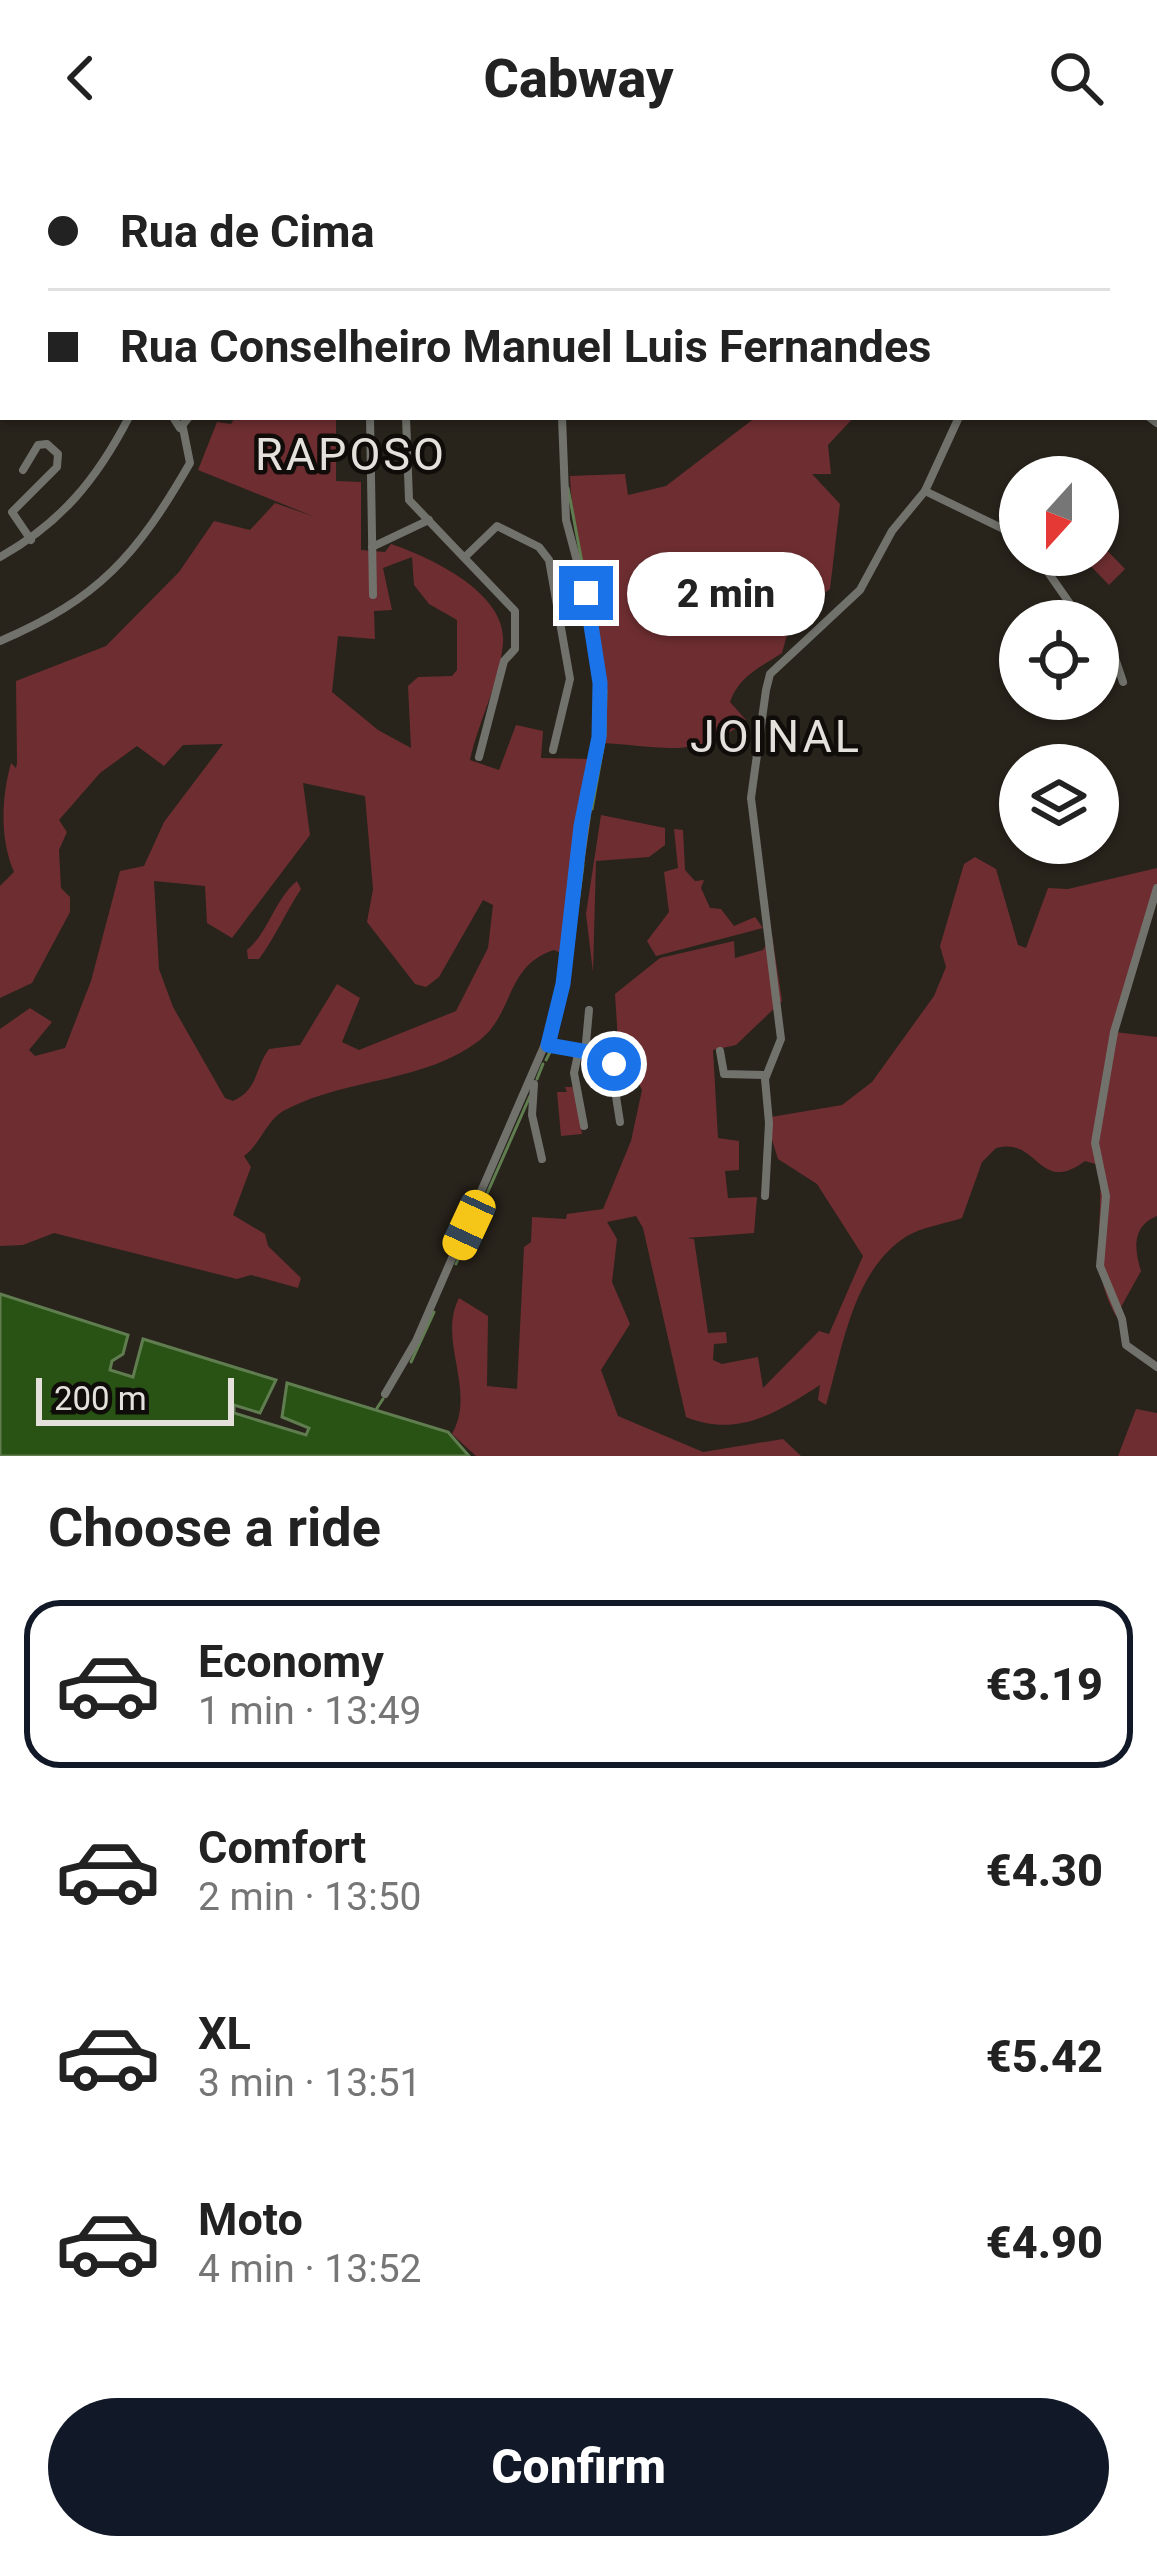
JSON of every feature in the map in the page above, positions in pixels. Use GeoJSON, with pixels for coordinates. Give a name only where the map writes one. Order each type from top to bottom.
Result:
{"type":"FeatureCollection","features":[{"type":"Feature","properties":{"kind":"street"},"geometry":{"type":"LineString","coordinates":[[0,557],[31,539],[85,490],[127,420]]}},
{"type":"Feature","properties":{"kind":"street"},"geometry":{"type":"LineString","coordinates":[[174,420],[183,428]]}},
{"type":"Feature","properties":{"kind":"street"},"geometry":{"type":"LineString","coordinates":[[0,641],[69,610],[137,548],[190,463],[183,428],[187,420]]}},
{"type":"Feature","properties":{"kind":"street"},"geometry":{"type":"LineString","coordinates":[[370,420],[373,595]]}},
{"type":"Feature","properties":{"kind":"street"},"geometry":{"type":"LineString","coordinates":[[406,420],[407,493],[510,601],[515,614],[516,646],[504,662],[479,757]]}},
{"type":"Feature","properties":{"kind":"street"},"geometry":{"type":"LineString","coordinates":[[385,1394],[407,1361],[548,1045],[565,974],[601,716],[590,610],[566,520],[562,420]]}},
{"type":"Feature","properties":{"kind":"street"},"geometry":{"type":"LineString","coordinates":[[765,1196],[766,1075],[781,1039],[751,785],[770,674],[842,611],[892,531],[925,491],[958,420]]}},
{"type":"Feature","properties":{"kind":"street"},"geometry":{"type":"LineString","coordinates":[[23,470],[38,446],[47,444],[58,454],[57,467],[11,512],[31,539]]}},
{"type":"Feature","properties":{"kind":"street"},"geometry":{"type":"LineString","coordinates":[[925,491],[999,527]]}},
{"type":"Feature","properties":{"kind":"street"},"geometry":{"type":"LineString","coordinates":[[372,547],[429,520]]}},
{"type":"Feature","properties":{"kind":"street"},"geometry":{"type":"LineString","coordinates":[[466,556],[497,526],[539,547],[549,560],[571,679],[553,750]]}},
{"type":"Feature","properties":{"kind":"street"},"geometry":{"type":"LineString","coordinates":[[1119,669],[1123,682]]}},
{"type":"Feature","properties":{"kind":"street"},"geometry":{"type":"LineString","coordinates":[[1157,888],[1114,1031],[1095,1143],[1106,1196],[1099,1252],[1102,1279],[1122,1318],[1126,1345],[1157,1367]]}},
{"type":"Feature","properties":{"kind":"street"},"geometry":{"type":"LineString","coordinates":[[584,1126],[574,1073],[590,1010]]}},
{"type":"Feature","properties":{"kind":"street"},"geometry":{"type":"LineString","coordinates":[[548,1045],[605,1055],[614,1064],[620,1122]]}},
{"type":"Feature","properties":{"kind":"street"},"geometry":{"type":"LineString","coordinates":[[720,1052],[724,1074],[766,1075]]}},
{"type":"Feature","properties":{"kind":"street"},"geometry":{"type":"LineString","coordinates":[[534,1076],[532,1115],[542,1159]]}},
{"type":"Feature","properties":{"kind":"shaded area"},"geometry":{"type":"Polygon","coordinates":[[[336,420],[336,481],[361,482],[361,550],[385,552],[391,544],[425,558],[463,579],[493,608],[501,625],[501,658],[470,760],[499,770],[516,725],[543,731],[541,758],[593,759],[563,954],[554,950],[527,967],[491,1029],[458,1054],[287,1109],[244,1156],[251,1167],[233,1215],[265,1234],[268,1246],[301,1278],[298,1288],[251,1275],[237,1279],[54,1233],[23,1245],[0,1246],[0,1029],[30,1008],[52,1022],[29,1050],[35,1056],[65,1048],[91,981],[120,871],[144,866],[164,822],[223,744],[183,745],[164,766],[137,746],[100,773],[59,820],[67,832],[59,850],[61,888],[70,897],[70,912],[32,983],[0,998],[0,886],[14,872],[4,819],[11,763],[16,768],[17,763],[16,681],[106,646],[179,572],[214,521],[250,530],[275,503],[315,517],[198,470],[217,422],[336,420]],[[412,557],[383,568],[392,610],[374,611],[375,639],[338,636],[332,692],[378,730],[411,748],[408,686],[418,677],[452,676],[457,670],[457,620],[429,604],[414,585],[412,557]],[[303,783],[310,835],[232,938],[207,923],[205,886],[154,881],[159,969],[173,1007],[225,1098],[233,1101],[252,1085],[269,1049],[300,1045],[337,984],[360,998],[342,1042],[359,1050],[456,1011],[488,948],[493,905],[483,900],[439,977],[426,987],[415,984],[367,922],[373,889],[365,796],[303,783]]]}},
{"type":"Feature","properties":{"kind":"shaded area"},"geometry":{"type":"Polygon","coordinates":[[[752,420],[851,420],[828,445],[831,474],[812,474],[840,504],[830,589],[792,617],[782,653],[739,685],[730,702],[746,720],[710,742],[693,746],[596,743],[602,709],[600,642],[570,476],[625,474],[628,495],[666,486],[752,420]]]}},
{"type":"Feature","properties":{"kind":"shaded area"},"geometry":{"type":"Polygon","coordinates":[[[601,815],[665,828],[665,845],[649,857],[596,861],[593,972],[586,914],[601,815]]]}},
{"type":"Feature","properties":{"kind":"shaded area"},"geometry":{"type":"Polygon","coordinates":[[[674,829],[683,830],[685,870],[695,881],[704,880],[701,888],[710,908],[721,909],[734,926],[755,917],[763,928],[656,956],[647,941],[669,912],[664,872],[678,868],[674,829]]]}},
{"type":"Feature","properties":{"kind":"shaded area"},"geometry":{"type":"Polygon","coordinates":[[[975,857],[996,869],[1018,945],[1026,948],[1048,888],[1068,889],[1157,868],[1157,888],[1115,1032],[1157,1037],[1157,1216],[1139,1232],[1136,1247],[1141,1271],[1116,1316],[1099,1260],[1099,1165],[1085,1161],[1057,1172],[1021,1150],[996,1148],[982,1162],[962,1218],[907,1236],[874,1269],[852,1312],[826,1405],[818,1400],[820,1385],[756,1419],[705,1423],[686,1417],[643,1228],[636,1216],[607,1222],[617,1239],[612,1282],[630,1324],[601,1370],[618,1416],[703,1452],[783,1439],[801,1456],[476,1456],[452,1434],[461,1400],[453,1314],[459,1298],[488,1316],[487,1386],[517,1389],[524,1247],[531,1242],[532,1217],[566,1219],[567,1214],[603,1209],[631,1141],[642,1090],[618,1041],[615,994],[660,958],[734,941],[735,958],[763,950],[772,935],[782,1001],[736,1045],[713,1050],[718,1138],[739,1141],[739,1170],[725,1171],[728,1198],[757,1197],[754,1233],[687,1238],[694,1239],[708,1333],[726,1332],[727,1343],[714,1344],[713,1360],[722,1364],[758,1357],[763,1388],[819,1331],[829,1334],[863,1256],[817,1184],[778,1159],[765,1118],[842,1105],[872,1082],[934,996],[946,967],[940,946],[964,864],[975,857]]]}},
{"type":"Feature","properties":{"kind":"shaded area"},"geometry":{"type":"Polygon","coordinates":[[[297,881],[301,889],[270,942],[259,959],[248,959],[247,950],[297,881]]]}},
{"type":"Feature","properties":{"kind":"shaded area"},"geometry":{"type":"Polygon","coordinates":[[[565,1087],[575,1087],[582,1134],[561,1136],[557,1092],[567,1092],[565,1087]]]}},
{"type":"Feature","properties":{"kind":"shaded area"},"geometry":{"type":"Polygon","coordinates":[[[0,1294],[128,1335],[123,1354],[112,1361],[110,1370],[133,1377],[143,1339],[276,1380],[260,1413],[234,1405],[234,1413],[306,1435],[309,1428],[282,1417],[287,1383],[448,1432],[469,1456],[0,1456],[0,1294]]]}},
{"type":"Feature","properties":{"kind":"shaded area"},"geometry":{"type":"Polygon","coordinates":[[[1136,1409],[1157,1413],[1157,1456],[1118,1456],[1136,1409]]]}},
{"type":"Feature","properties":{"kind":"waterway"},"geometry":{"type":"LineString","coordinates":[[568,488],[606,691],[605,736],[592,809]]}},
{"type":"Feature","properties":{"kind":"waterway"},"geometry":{"type":"LineString","coordinates":[[571,954],[583,865]]}},
{"type":"Feature","properties":{"kind":"waterway"},"geometry":{"type":"LineString","coordinates":[[546,1060],[551,1050]]}},
{"type":"Feature","properties":{"kind":"waterway"},"geometry":{"type":"LineString","coordinates":[[537,1079],[543,1064]]}},
{"type":"Feature","properties":{"kind":"waterway"},"geometry":{"type":"LineString","coordinates":[[456,1264],[530,1096]]}},
{"type":"Feature","properties":{"kind":"waterway"},"geometry":{"type":"LineString","coordinates":[[411,1362],[434,1312]]}},
{"type":"Feature","properties":{"kind":"waterway"},"geometry":{"type":"LineString","coordinates":[[377,1408],[383,1399]]}},
{"type":"Feature","properties":{"kind":"district","name":"RAPOSO"},"geometry":{"type":"Point","coordinates":[351,454]}},
{"type":"Feature","properties":{"kind":"district","name":"JOINAL"},"geometry":{"type":"Point","coordinates":[776,736]}},
{"type":"Feature","properties":{"kind":"route"},"geometry":{"type":"LineString","coordinates":[[586,593],[601,716],[595,770],[581,826],[563,984],[548,1045],[605,1055],[614,1064]]}}]}
